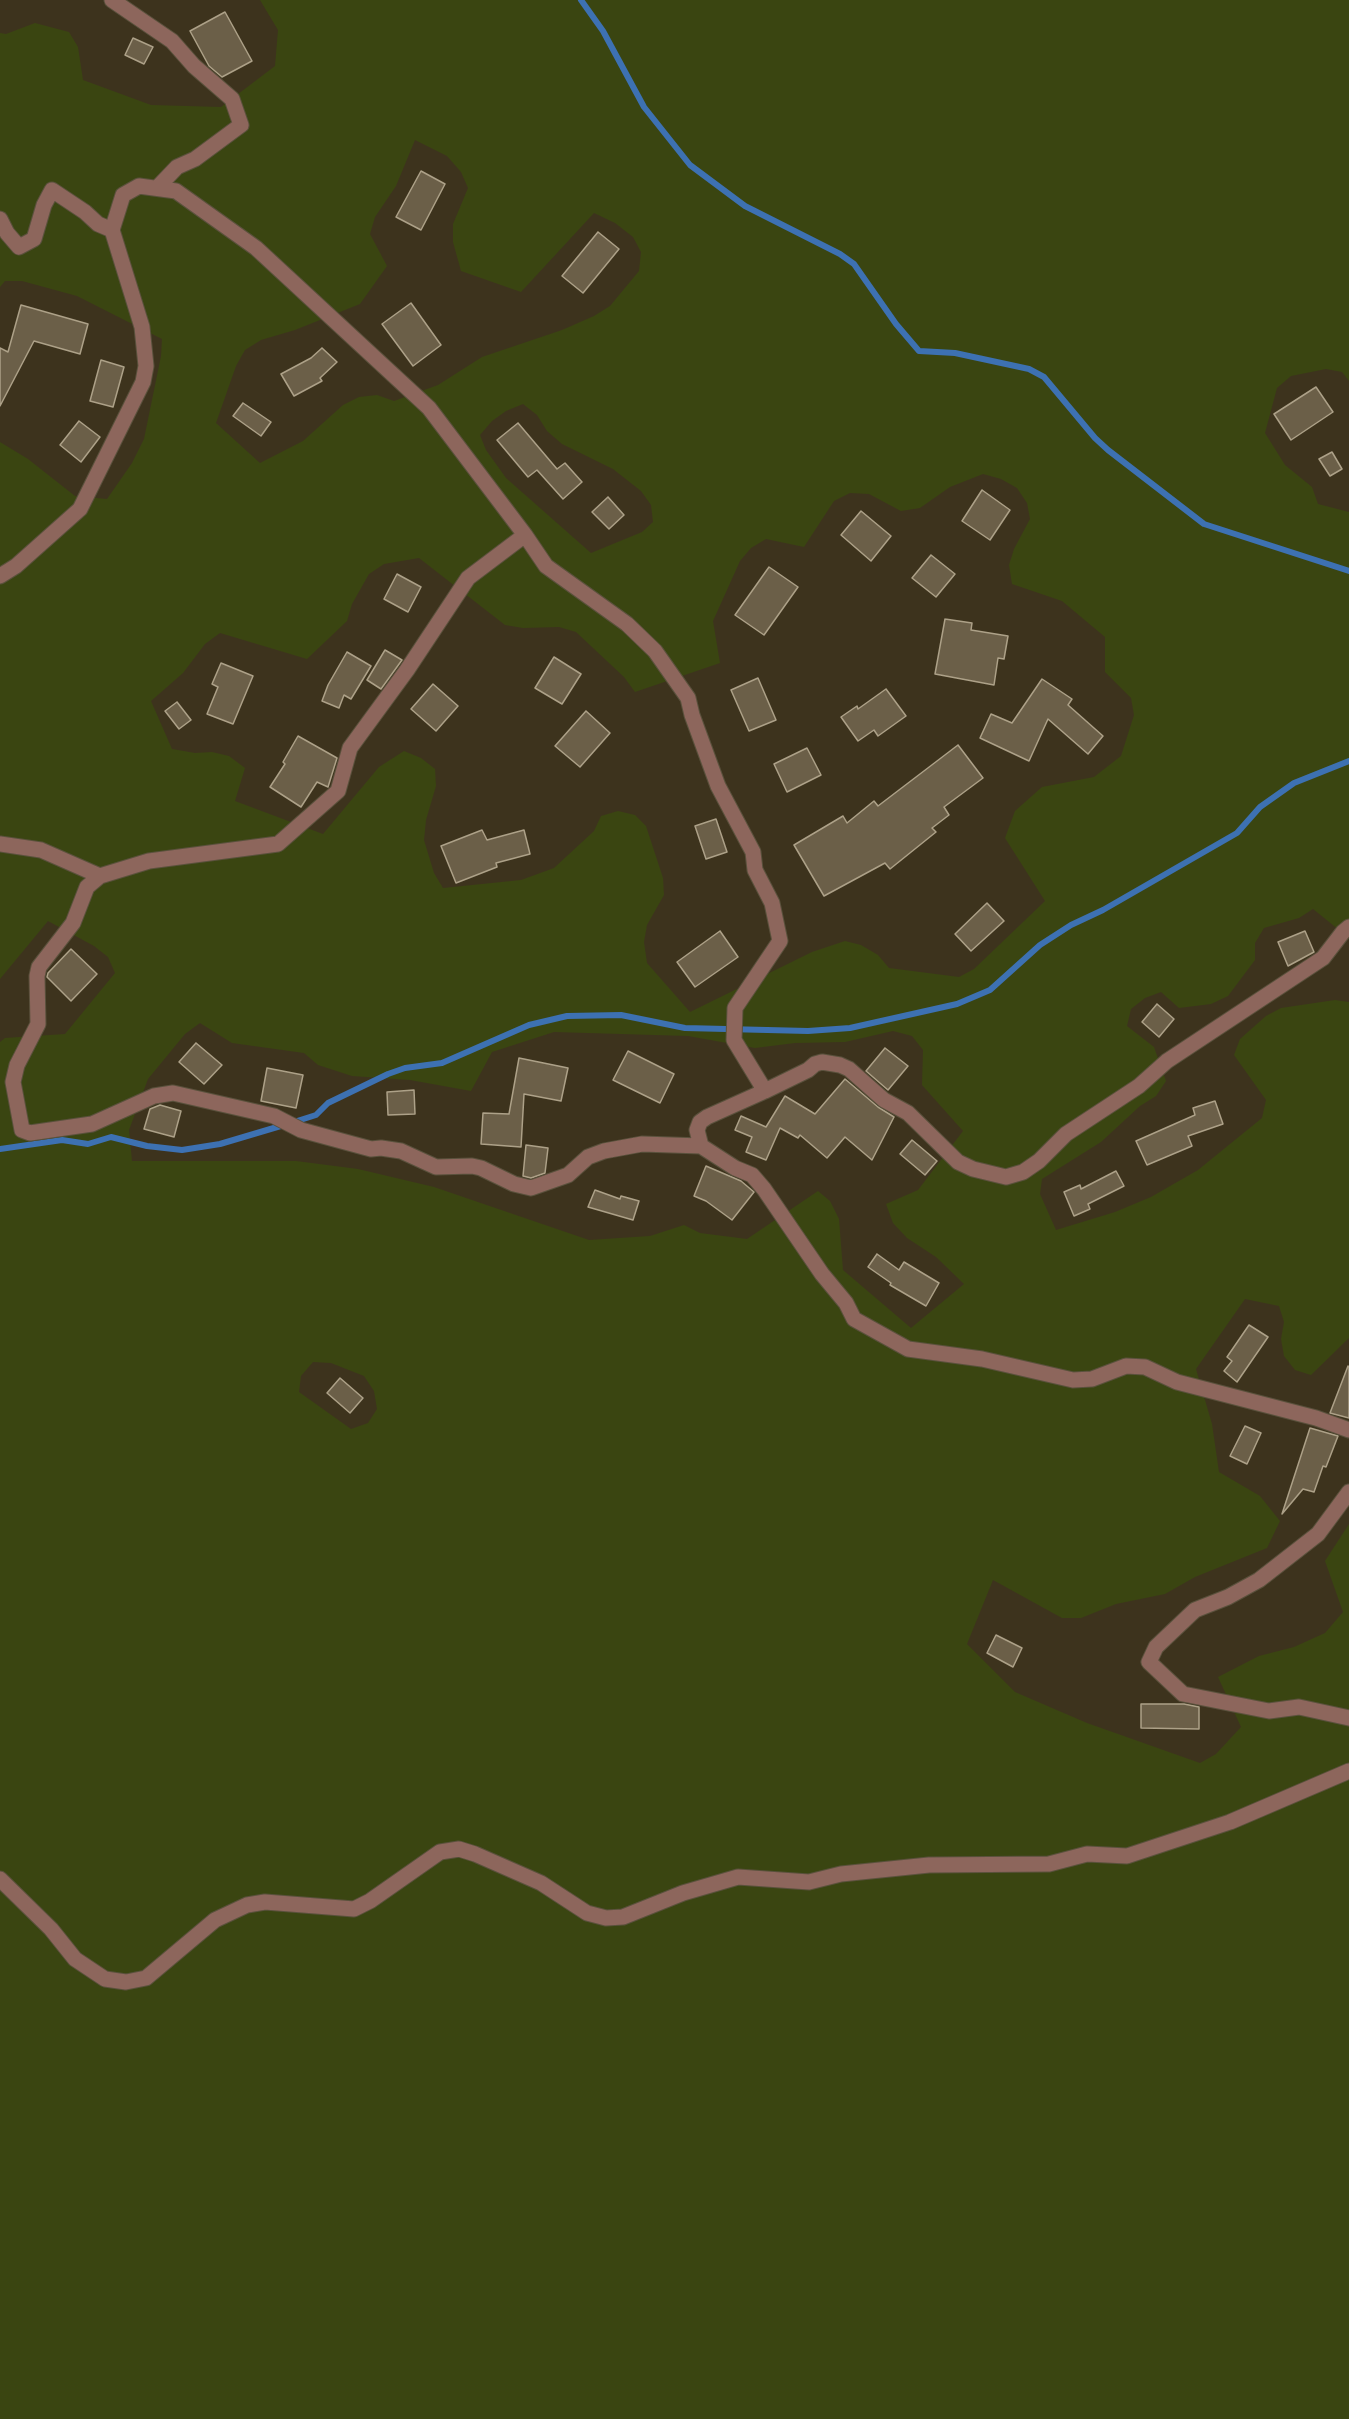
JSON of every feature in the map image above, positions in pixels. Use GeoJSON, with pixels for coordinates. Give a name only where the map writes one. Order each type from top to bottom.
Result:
{"type":"FeatureCollection","features":[{"type":"Feature","properties":{"kind":"street"},"geometry":{"type":"LineString","coordinates":[[112,0],[172,41],[194,66],[232,99],[241,125],[195,159],[177,167],[157,188]]}},
{"type":"Feature","properties":{"kind":"street"},"geometry":{"type":"LineString","coordinates":[[0,576],[16,566],[80,508],[143,382],[146,366],[142,327],[112,230],[123,195],[139,186],[176,191],[256,248],[429,408],[546,566],[627,624],[655,651],[688,698],[718,786],[753,852],[756,870],[772,903],[780,941],[735,1008],[734,1040],[765,1091]]}},
{"type":"Feature","properties":{"kind":"street"},"geometry":{"type":"LineString","coordinates":[[0,219],[18,247],[34,239],[44,205],[52,190],[71,201],[98,224],[112,230]]}},
{"type":"Feature","properties":{"kind":"street"},"geometry":{"type":"LineString","coordinates":[[525,535],[468,578],[407,670],[350,748],[338,791],[278,844],[149,861],[100,876],[87,887],[73,923],[39,967],[37,976],[38,1024],[17,1065],[13,1082],[22,1130],[30,1132],[92,1124],[163,1094],[202,1099],[274,1116],[301,1130],[371,1149],[401,1151],[436,1167],[481,1168],[514,1184],[531,1188],[568,1175],[588,1157],[604,1151],[642,1144],[701,1146],[735,1168],[752,1175],[802,1242],[822,1274],[835,1288],[854,1319],[908,1348],[982,1359],[1073,1380],[1092,1379],[1126,1366],[1145,1367],[1177,1382],[1316,1418],[1349,1430]]}},
{"type":"Feature","properties":{"kind":"street"},"geometry":{"type":"LineString","coordinates":[[0,844],[41,850],[100,876]]}},
{"type":"Feature","properties":{"kind":"street"},"geometry":{"type":"LineString","coordinates":[[701,1146],[697,1130],[700,1122],[822,1062],[840,1065],[849,1070],[884,1100],[908,1113],[958,1162],[973,1169],[1006,1177],[1023,1172],[1039,1161],[1066,1134],[1139,1086],[1167,1061],[1323,958],[1349,927]]}},
{"type":"Feature","properties":{"kind":"street"},"geometry":{"type":"LineString","coordinates":[[1349,1492],[1318,1534],[1259,1580],[1228,1597],[1195,1610],[1156,1647],[1149,1662],[1184,1694],[1269,1711],[1299,1707],[1349,1718]]}},
{"type":"Feature","properties":{"kind":"street"},"geometry":{"type":"LineString","coordinates":[[0,1879],[51,1929],[75,1959],[105,1979],[126,1982],[146,1977],[215,1920],[248,1905],[265,1902],[354,1909],[370,1901],[440,1852],[459,1849],[475,1854],[541,1883],[587,1913],[606,1918],[623,1917],[683,1893],[738,1877],[809,1882],[842,1874],[929,1865],[1050,1864],[1087,1854],[1127,1856],[1230,1822],[1349,1770]]}},
{"type":"Feature","properties":{"kind":"green space"},"geometry":{"type":"Polygon","coordinates":[[[260,0],[1349,0],[1349,381],[1342,372],[1326,369],[1291,376],[1277,388],[1265,433],[1285,465],[1312,487],[1318,504],[1349,512],[1349,938],[1313,909],[1299,918],[1264,928],[1255,943],[1255,960],[1228,996],[1211,1004],[1179,1008],[1161,992],[1145,998],[1131,1009],[1127,1026],[1154,1047],[1166,1081],[1156,1096],[1140,1106],[1101,1142],[1042,1179],[1040,1194],[1056,1230],[1115,1212],[1151,1197],[1198,1170],[1262,1118],[1266,1100],[1234,1055],[1240,1039],[1266,1016],[1281,1008],[1335,1000],[1349,1002],[1349,1338],[1311,1375],[1295,1370],[1284,1356],[1281,1339],[1284,1322],[1279,1306],[1245,1299],[1196,1369],[1212,1424],[1219,1472],[1260,1496],[1280,1521],[1267,1548],[1195,1577],[1165,1594],[1116,1604],[1081,1618],[1062,1618],[993,1580],[967,1644],[1015,1692],[1087,1723],[1200,1763],[1216,1754],[1241,1727],[1218,1677],[1259,1656],[1294,1647],[1325,1633],[1343,1612],[1325,1561],[1349,1524],[1349,2419],[0,2419],[0,1042],[5,1038],[65,1034],[115,973],[108,957],[94,946],[48,921],[0,979],[0,442],[28,459],[75,496],[107,499],[132,463],[144,439],[161,356],[162,339],[77,296],[22,281],[5,281],[0,287],[0,33],[6,34],[35,23],[69,32],[78,47],[83,80],[151,105],[221,107],[275,66],[278,30],[260,0]],[[415,140],[396,186],[375,217],[370,234],[387,266],[360,304],[295,330],[261,340],[245,350],[236,366],[216,423],[260,463],[303,441],[343,405],[359,397],[377,395],[394,401],[438,385],[482,357],[562,330],[594,316],[610,306],[639,271],[641,252],[633,237],[615,223],[594,213],[521,292],[461,271],[453,242],[453,224],[468,188],[461,172],[447,156],[415,140]],[[523,404],[506,411],[492,421],[480,435],[486,450],[506,478],[591,553],[642,532],[653,522],[651,505],[641,491],[613,469],[562,444],[547,431],[537,415],[523,404]],[[983,474],[950,487],[920,508],[901,511],[869,494],[850,493],[834,501],[804,547],[766,539],[751,548],[740,561],[713,621],[720,663],[635,692],[624,677],[576,632],[559,627],[523,628],[505,625],[419,558],[384,564],[369,574],[352,604],[347,621],[307,659],[220,633],[205,644],[183,673],[151,701],[172,749],[195,753],[212,752],[229,756],[245,768],[235,801],[323,834],[379,767],[404,751],[421,758],[435,769],[436,786],[426,820],[424,840],[434,873],[443,888],[521,880],[554,868],[594,831],[601,816],[618,811],[635,815],[646,826],[663,878],[664,895],[647,925],[644,942],[647,963],[690,1012],[812,952],[845,941],[861,945],[878,955],[889,968],[959,977],[974,969],[1045,901],[1005,838],[1015,811],[1042,787],[1094,777],[1121,756],[1134,715],[1131,698],[1105,672],[1105,637],[1062,601],[1012,584],[1009,565],[1014,549],[1030,519],[1027,503],[1017,488],[1001,479],[983,474]],[[200,1023],[185,1034],[148,1079],[129,1130],[132,1161],[296,1161],[358,1169],[434,1187],[589,1240],[650,1236],[684,1225],[700,1233],[747,1239],[818,1191],[830,1201],[839,1219],[843,1270],[911,1328],[964,1284],[936,1257],[907,1238],[893,1223],[886,1204],[918,1190],[963,1131],[922,1085],[923,1050],[912,1036],[893,1031],[845,1042],[795,1043],[755,1048],[688,1036],[554,1032],[492,1052],[471,1091],[410,1080],[352,1076],[318,1065],[304,1053],[232,1043],[200,1023]],[[313,1362],[301,1376],[299,1392],[351,1429],[368,1423],[377,1409],[374,1391],[364,1376],[331,1363],[313,1362]]]}},
{"type":"Feature","properties":{"kind":"building"},"geometry":{"type":"Polygon","coordinates":[[[225,12],[252,61],[222,77],[209,66],[190,31],[225,12]]]}},
{"type":"Feature","properties":{"kind":"building"},"geometry":{"type":"Polygon","coordinates":[[[133,38],[153,47],[144,64],[125,55],[133,38]]]}},
{"type":"Feature","properties":{"kind":"building"},"geometry":{"type":"Polygon","coordinates":[[[421,171],[445,184],[421,230],[396,217],[421,171]]]}},
{"type":"Feature","properties":{"kind":"building"},"geometry":{"type":"Polygon","coordinates":[[[598,232],[619,249],[583,293],[562,276],[598,232]]]}},
{"type":"Feature","properties":{"kind":"building"},"geometry":{"type":"Polygon","coordinates":[[[411,303],[441,345],[413,366],[382,324],[411,303]]]}},
{"type":"Feature","properties":{"kind":"building"},"geometry":{"type":"Polygon","coordinates":[[[21,305],[88,324],[80,354],[34,341],[0,406],[0,348],[8,352],[21,305]]]}},
{"type":"Feature","properties":{"kind":"building"},"geometry":{"type":"Polygon","coordinates":[[[322,348],[337,362],[320,378],[322,381],[294,396],[281,374],[311,358],[322,348]]]}},
{"type":"Feature","properties":{"kind":"building"},"geometry":{"type":"Polygon","coordinates":[[[101,360],[124,367],[113,407],[90,401],[101,360]]]}},
{"type":"Feature","properties":{"kind":"building"},"geometry":{"type":"Polygon","coordinates":[[[1316,387],[1333,412],[1291,440],[1274,414],[1316,387]]]}},
{"type":"Feature","properties":{"kind":"building"},"geometry":{"type":"Polygon","coordinates":[[[243,403],[271,422],[261,436],[233,416],[243,403]]]}},
{"type":"Feature","properties":{"kind":"building"},"geometry":{"type":"Polygon","coordinates":[[[79,421],[100,437],[81,462],[60,445],[79,421]]]}},
{"type":"Feature","properties":{"kind":"building"},"geometry":{"type":"Polygon","coordinates":[[[518,423],[557,469],[565,463],[582,482],[563,499],[537,470],[528,477],[497,440],[518,423]]]}},
{"type":"Feature","properties":{"kind":"building"},"geometry":{"type":"Polygon","coordinates":[[[1332,452],[1342,469],[1330,476],[1319,459],[1332,452]]]}},
{"type":"Feature","properties":{"kind":"building"},"geometry":{"type":"Polygon","coordinates":[[[982,490],[1010,510],[990,540],[962,521],[982,490]]]}},
{"type":"Feature","properties":{"kind":"building"},"geometry":{"type":"Polygon","coordinates":[[[608,497],[624,515],[609,529],[592,512],[608,497]]]}},
{"type":"Feature","properties":{"kind":"building"},"geometry":{"type":"Polygon","coordinates":[[[861,511],[891,536],[871,561],[841,535],[861,511]]]}},
{"type":"Feature","properties":{"kind":"building"},"geometry":{"type":"Polygon","coordinates":[[[931,555],[955,574],[936,597],[912,578],[931,555]]]}},
{"type":"Feature","properties":{"kind":"building"},"geometry":{"type":"Polygon","coordinates":[[[769,567],[798,587],[764,635],[735,615],[769,567]]]}},
{"type":"Feature","properties":{"kind":"building"},"geometry":{"type":"Polygon","coordinates":[[[397,574],[421,587],[408,612],[384,599],[397,574]]]}},
{"type":"Feature","properties":{"kind":"building"},"geometry":{"type":"Polygon","coordinates":[[[945,619],[972,623],[971,630],[1008,636],[1004,659],[998,658],[994,685],[935,674],[945,619]]]}},
{"type":"Feature","properties":{"kind":"building"},"geometry":{"type":"Polygon","coordinates":[[[385,650],[402,660],[381,689],[367,680],[385,650]]]}},
{"type":"Feature","properties":{"kind":"building"},"geometry":{"type":"Polygon","coordinates":[[[347,652],[371,666],[351,699],[344,695],[339,708],[322,701],[328,685],[347,652]]]}},
{"type":"Feature","properties":{"kind":"building"},"geometry":{"type":"Polygon","coordinates":[[[554,657],[581,674],[562,704],[535,688],[554,657]]]}},
{"type":"Feature","properties":{"kind":"building"},"geometry":{"type":"Polygon","coordinates":[[[221,663],[253,676],[233,724],[207,714],[218,687],[212,684],[221,663]]]}},
{"type":"Feature","properties":{"kind":"building"},"geometry":{"type":"Polygon","coordinates":[[[758,678],[776,720],[749,731],[731,690],[758,678]]]}},
{"type":"Feature","properties":{"kind":"building"},"geometry":{"type":"Polygon","coordinates":[[[1042,679],[1072,699],[1068,705],[1103,736],[1088,754],[1048,719],[1029,761],[980,738],[991,714],[1012,723],[1042,679]]]}},
{"type":"Feature","properties":{"kind":"building"},"geometry":{"type":"Polygon","coordinates":[[[433,684],[458,706],[436,731],[411,709],[433,684]]]}},
{"type":"Feature","properties":{"kind":"building"},"geometry":{"type":"Polygon","coordinates":[[[886,689],[906,716],[878,736],[874,730],[858,741],[841,717],[857,706],[858,709],[886,689]]]}},
{"type":"Feature","properties":{"kind":"building"},"geometry":{"type":"Polygon","coordinates":[[[177,702],[191,720],[179,729],[165,711],[177,702]]]}},
{"type":"Feature","properties":{"kind":"building"},"geometry":{"type":"Polygon","coordinates":[[[586,711],[610,733],[580,767],[555,746],[586,711]]]}},
{"type":"Feature","properties":{"kind":"building"},"geometry":{"type":"Polygon","coordinates":[[[298,736],[337,758],[328,787],[317,782],[301,807],[270,787],[285,764],[283,762],[298,736]]]}},
{"type":"Feature","properties":{"kind":"building"},"geometry":{"type":"Polygon","coordinates":[[[958,745],[983,778],[944,807],[949,815],[932,828],[936,832],[890,869],[885,863],[824,896],[794,845],[843,816],[847,823],[874,801],[878,806],[958,745]]]}},
{"type":"Feature","properties":{"kind":"building"},"geometry":{"type":"Polygon","coordinates":[[[807,748],[821,775],[787,792],[774,764],[807,748]]]}},
{"type":"Feature","properties":{"kind":"building"},"geometry":{"type":"Polygon","coordinates":[[[716,819],[727,852],[706,859],[695,826],[716,819]]]}},
{"type":"Feature","properties":{"kind":"building"},"geometry":{"type":"Polygon","coordinates":[[[482,830],[487,840],[524,830],[530,854],[496,863],[497,867],[456,883],[441,846],[482,830]]]}},
{"type":"Feature","properties":{"kind":"building"},"geometry":{"type":"Polygon","coordinates":[[[987,903],[1004,921],[971,951],[955,934],[987,903]]]}},
{"type":"Feature","properties":{"kind":"building"},"geometry":{"type":"Polygon","coordinates":[[[720,931],[738,957],[695,987],[677,962],[720,931]]]}},
{"type":"Feature","properties":{"kind":"building"},"geometry":{"type":"Polygon","coordinates":[[[1305,931],[1314,952],[1288,966],[1278,942],[1305,931]]]}},
{"type":"Feature","properties":{"kind":"building"},"geometry":{"type":"Polygon","coordinates":[[[71,949],[97,974],[71,1001],[47,977],[48,973],[71,949]]]}},
{"type":"Feature","properties":{"kind":"building"},"geometry":{"type":"Polygon","coordinates":[[[1157,1004],[1174,1019],[1159,1037],[1142,1022],[1157,1004]]]}},
{"type":"Feature","properties":{"kind":"building"},"geometry":{"type":"Polygon","coordinates":[[[196,1043],[222,1065],[204,1084],[179,1062],[196,1043]]]}},
{"type":"Feature","properties":{"kind":"building"},"geometry":{"type":"Polygon","coordinates":[[[885,1048],[908,1066],[888,1090],[866,1071],[885,1048]]]}},
{"type":"Feature","properties":{"kind":"building"},"geometry":{"type":"Polygon","coordinates":[[[628,1051],[674,1074],[660,1103],[613,1080],[628,1051]]]}},
{"type":"Feature","properties":{"kind":"building"},"geometry":{"type":"Polygon","coordinates":[[[519,1058],[568,1068],[561,1101],[524,1094],[521,1147],[481,1144],[483,1113],[509,1114],[519,1058]]]}},
{"type":"Feature","properties":{"kind":"building"},"geometry":{"type":"Polygon","coordinates":[[[267,1068],[303,1075],[296,1108],[261,1101],[267,1068]]]}},
{"type":"Feature","properties":{"kind":"building"},"geometry":{"type":"Polygon","coordinates":[[[845,1079],[878,1107],[894,1117],[872,1160],[845,1137],[827,1158],[800,1135],[798,1138],[780,1128],[766,1160],[746,1152],[752,1137],[735,1130],[741,1116],[766,1127],[785,1096],[815,1114],[845,1079]]]}},
{"type":"Feature","properties":{"kind":"building"},"geometry":{"type":"Polygon","coordinates":[[[414,1090],[415,1114],[388,1115],[387,1092],[414,1090]]]}},
{"type":"Feature","properties":{"kind":"building"},"geometry":{"type":"Polygon","coordinates":[[[1215,1101],[1223,1124],[1188,1136],[1192,1146],[1147,1165],[1136,1141],[1195,1115],[1193,1108],[1215,1101]]]}},
{"type":"Feature","properties":{"kind":"building"},"geometry":{"type":"Polygon","coordinates":[[[160,1105],[181,1111],[174,1137],[144,1129],[150,1109],[160,1105]]]}},
{"type":"Feature","properties":{"kind":"building"},"geometry":{"type":"Polygon","coordinates":[[[912,1140],[937,1161],[925,1175],[900,1154],[912,1140]]]}},
{"type":"Feature","properties":{"kind":"building"},"geometry":{"type":"Polygon","coordinates":[[[526,1145],[548,1148],[545,1173],[531,1178],[523,1176],[526,1145]]]}},
{"type":"Feature","properties":{"kind":"building"},"geometry":{"type":"Polygon","coordinates":[[[706,1166],[741,1181],[754,1192],[732,1220],[706,1201],[694,1196],[706,1166]]]}},
{"type":"Feature","properties":{"kind":"building"},"geometry":{"type":"Polygon","coordinates":[[[1116,1171],[1124,1186],[1088,1204],[1090,1209],[1074,1216],[1064,1192],[1080,1185],[1081,1189],[1116,1171]]]}},
{"type":"Feature","properties":{"kind":"building"},"geometry":{"type":"Polygon","coordinates":[[[595,1190],[620,1199],[621,1196],[639,1201],[633,1220],[588,1207],[595,1190]]]}},
{"type":"Feature","properties":{"kind":"building"},"geometry":{"type":"Polygon","coordinates":[[[877,1254],[899,1270],[904,1262],[939,1283],[926,1306],[890,1285],[891,1283],[868,1267],[877,1254]]]}},
{"type":"Feature","properties":{"kind":"building"},"geometry":{"type":"Polygon","coordinates":[[[1249,1325],[1268,1337],[1237,1382],[1224,1371],[1232,1361],[1227,1357],[1249,1325]]]}},
{"type":"Feature","properties":{"kind":"building"},"geometry":{"type":"Polygon","coordinates":[[[1349,1367],[1349,1418],[1330,1413],[1349,1367]]]}},
{"type":"Feature","properties":{"kind":"building"},"geometry":{"type":"Polygon","coordinates":[[[340,1378],[363,1398],[350,1413],[327,1393],[340,1378]]]}},
{"type":"Feature","properties":{"kind":"building"},"geometry":{"type":"Polygon","coordinates":[[[1245,1426],[1261,1433],[1247,1464],[1230,1456],[1245,1426]]]}},
{"type":"Feature","properties":{"kind":"building"},"geometry":{"type":"Polygon","coordinates":[[[1310,1428],[1338,1436],[1326,1467],[1323,1466],[1314,1492],[1303,1489],[1282,1514],[1310,1428]]]}},
{"type":"Feature","properties":{"kind":"building"},"geometry":{"type":"Polygon","coordinates":[[[996,1635],[1022,1648],[1013,1667],[987,1653],[996,1635]]]}},
{"type":"Feature","properties":{"kind":"building"},"geometry":{"type":"Polygon","coordinates":[[[1141,1704],[1184,1704],[1199,1707],[1199,1729],[1141,1728],[1141,1704]]]}},
{"type":"Feature","properties":{"kind":"waterway"},"geometry":{"type":"LineString","coordinates":[[581,0],[603,31],[644,107],[690,165],[745,206],[840,254],[854,264],[896,324],[919,351],[955,353],[1029,369],[1044,377],[1095,438],[1108,450],[1204,524],[1349,571]]}},
{"type":"Feature","properties":{"kind":"waterway"},"geometry":{"type":"LineString","coordinates":[[294,1122],[316,1115],[328,1103],[388,1074],[405,1068],[442,1063],[529,1025],[567,1016],[621,1015],[685,1028],[808,1031],[850,1028],[957,1004],[990,990],[1040,945],[1071,925],[1103,910],[1237,833],[1260,807],[1294,783],[1349,761]]}},
{"type":"Feature","properties":{"kind":"waterway"},"geometry":{"type":"LineString","coordinates":[[0,1149],[62,1140],[88,1144],[111,1137],[147,1146],[182,1150],[220,1144],[284,1125]]}}]}
